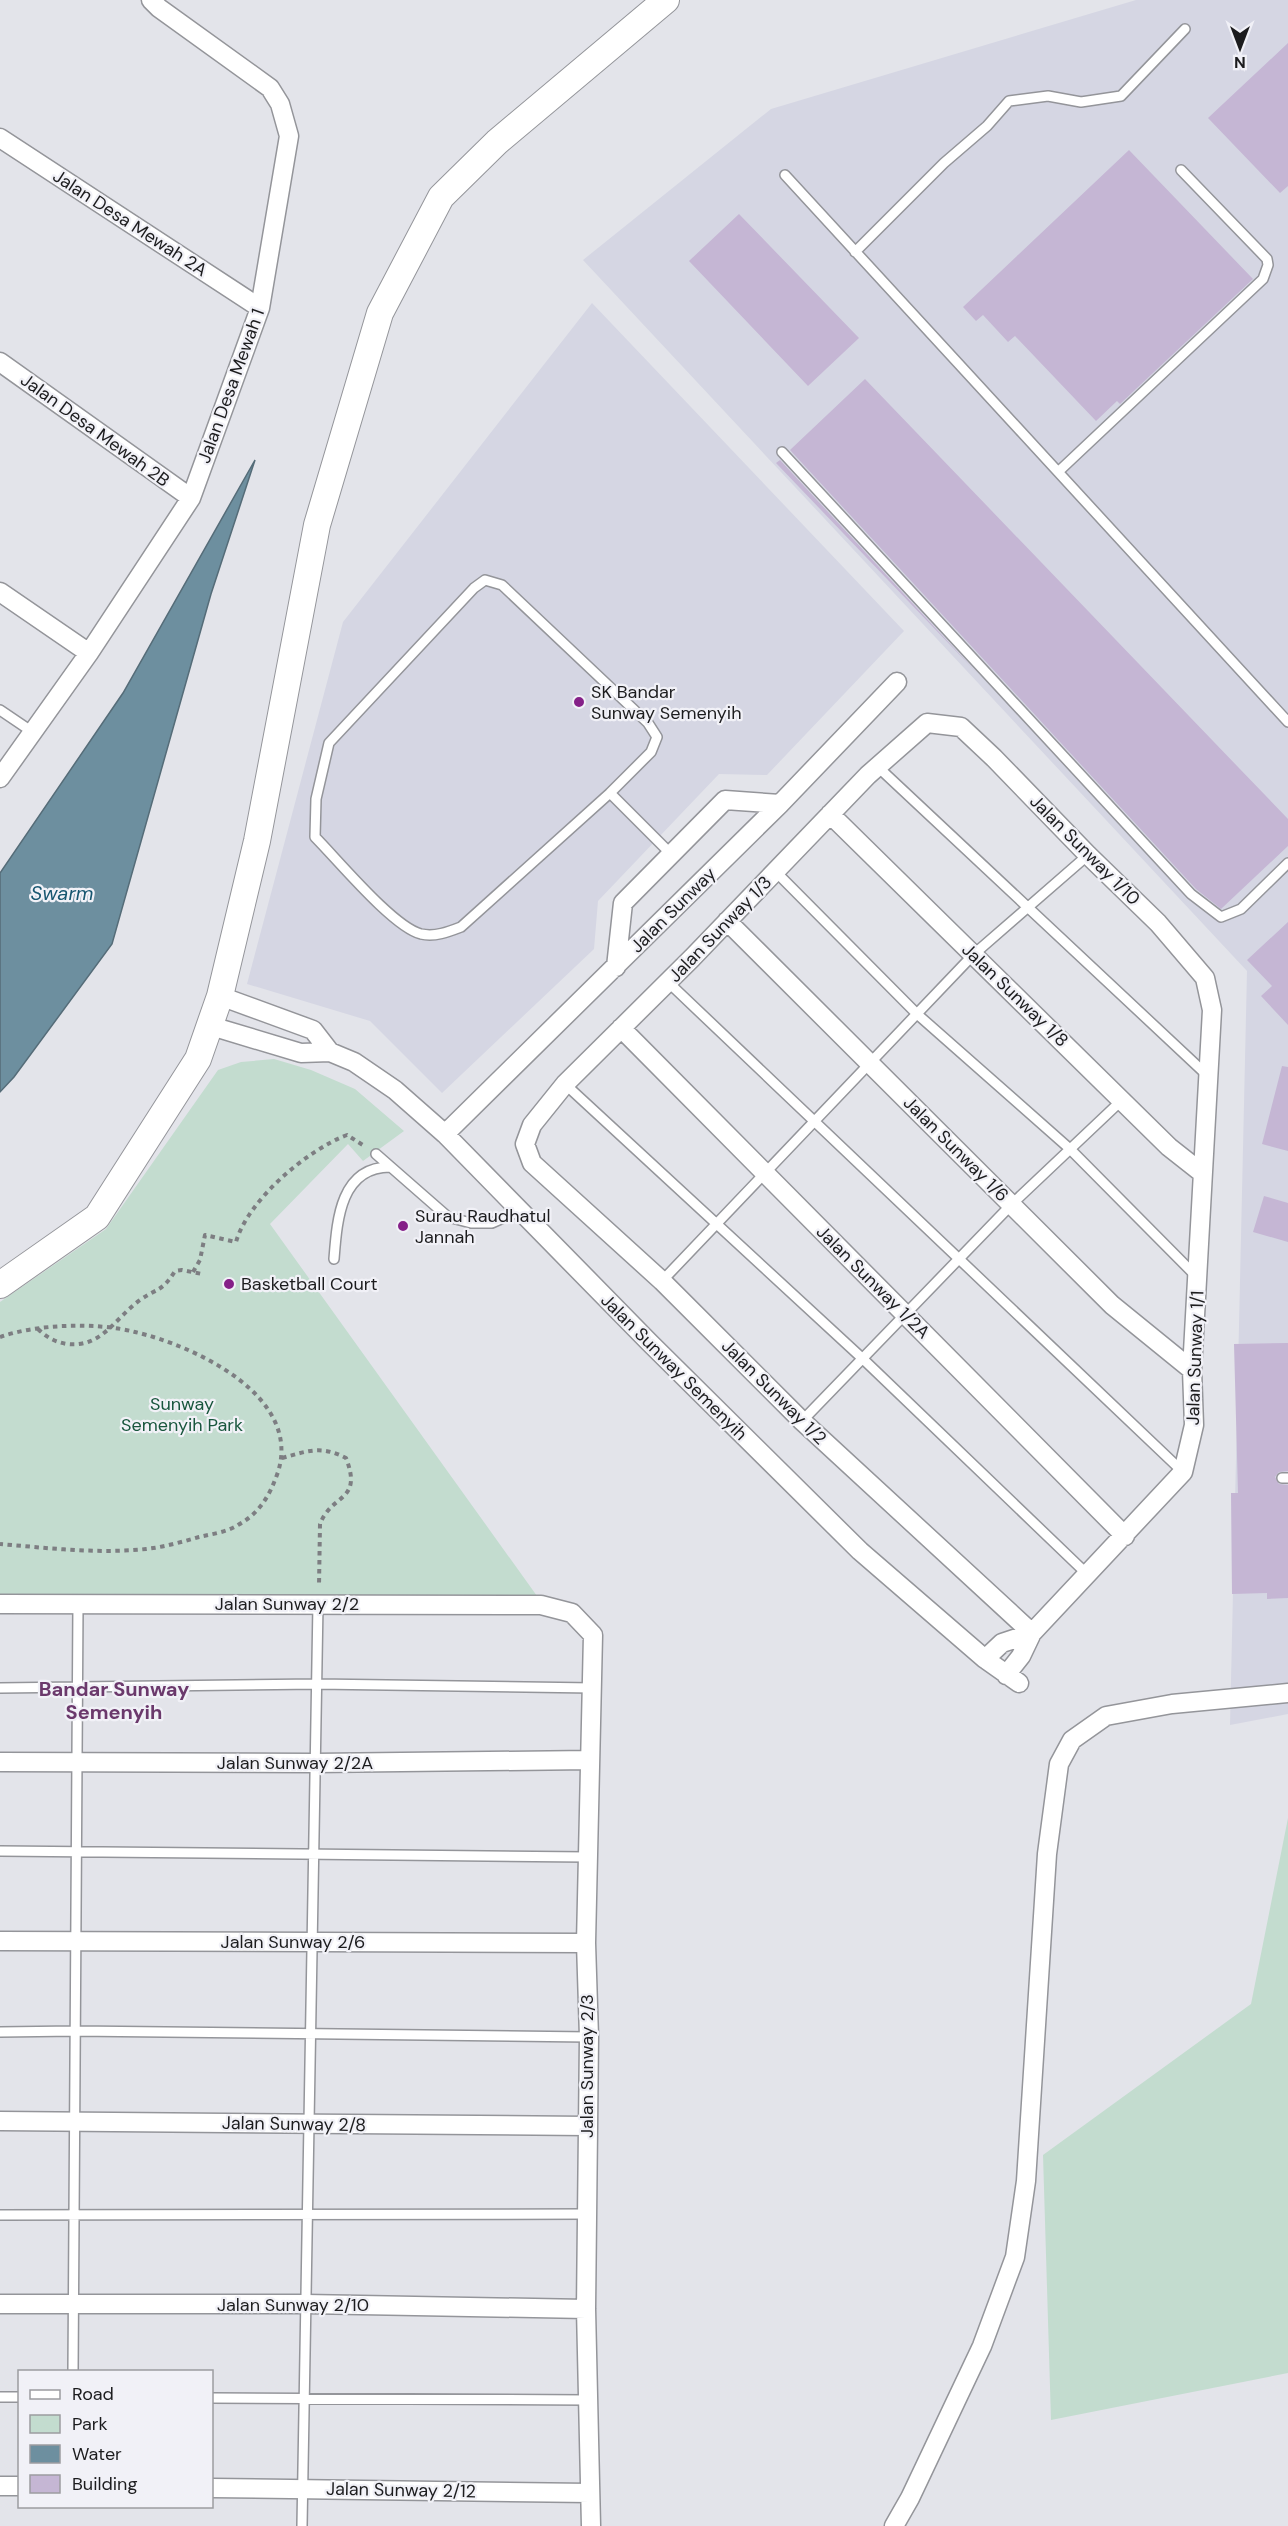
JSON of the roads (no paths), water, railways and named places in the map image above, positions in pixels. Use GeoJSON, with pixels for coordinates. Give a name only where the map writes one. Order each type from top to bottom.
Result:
{"type":"FeatureCollection","features":[{"type":"Feature","properties":{"kind":"street","name":"Jalan Desa Mewah 1"},"geometry":{"type":"LineString","coordinates":[[0,778],[89,653],[191,498],[260,308],[289,136],[280,104],[270,88],[151,0]]}},
{"type":"Feature","properties":{"kind":"street"},"geometry":{"type":"LineString","coordinates":[[0,1285],[97,1217],[198,1059],[211,1026],[257,841],[317,525],[380,313],[441,197],[497,142],[666,0]]}},
{"type":"Feature","properties":{"kind":"street","name":"Jalan Desa Mewah 2A"},"geometry":{"type":"LineString","coordinates":[[0,138],[260,308]]}},
{"type":"Feature","properties":{"kind":"street","name":"Jalan Desa Mewah 2B"},"geometry":{"type":"LineString","coordinates":[[0,362],[191,498]]}},
{"type":"Feature","properties":{"kind":"street"},"geometry":{"type":"LineString","coordinates":[[0,592],[89,653]]}},
{"type":"Feature","properties":{"kind":"street","name":"Jalan Sunway"},"geometry":{"type":"LineString","coordinates":[[445,1134],[780,804],[897,682]]}},
{"type":"Feature","properties":{"kind":"street","name":"Jalan Sunway 1/3"},"geometry":{"type":"LineString","coordinates":[[525,1144],[532,1125],[565,1084],[668,982],[830,814],[927,723]]}},
{"type":"Feature","properties":{"kind":"street","name":"Jalan Sunway 1/10"},"geometry":{"type":"LineString","coordinates":[[927,723],[961,727],[1158,923],[1205,978],[1212,1010]]}},
{"type":"Feature","properties":{"kind":"street"},"geometry":{"type":"LineString","coordinates":[[616,967],[623,903],[725,800],[730,798],[780,804]]}},
{"type":"Feature","properties":{"kind":"street","name":"Jalan Sunway 1/8"},"geometry":{"type":"LineString","coordinates":[[830,814],[1169,1147],[1202,1173]]}},
{"type":"Feature","properties":{"kind":"street","name":"Jalan Sunway 1/6"},"geometry":{"type":"LineString","coordinates":[[727,921],[1112,1305],[1192,1370]]}},
{"type":"Feature","properties":{"kind":"street","name":"Jalan Sunway Semenyih"},"geometry":{"type":"LineString","coordinates":[[220,996],[313,1030],[330,1052]]}},
{"type":"Feature","properties":{"kind":"street","name":"Jalan Sunway 1/1"},"geometry":{"type":"LineString","coordinates":[[1013,1679],[1032,1633],[1183,1472],[1194,1425],[1192,1370],[1212,1010]]}},
{"type":"Feature","properties":{"kind":"street","name":"Jalan Sunway Semenyih"},"geometry":{"type":"LineString","coordinates":[[211,1026],[301,1053],[330,1052],[354,1062],[395,1090],[445,1134],[519,1211],[860,1551],[985,1659],[1013,1679]]}},
{"type":"Feature","properties":{"kind":"street","name":"Jalan Sunway 1/2A"},"geometry":{"type":"LineString","coordinates":[[621,1028],[1125,1536]]}},
{"type":"Feature","properties":{"kind":"street","name":"Jalan Sunway 1/2"},"geometry":{"type":"LineString","coordinates":[[525,1144],[532,1163],[662,1281],[802,1421],[1032,1633]]}},
{"type":"Feature","properties":{"kind":"street","name":"Jalan Sunway 2/2"},"geometry":{"type":"LineString","coordinates":[[0,1604],[78,1604],[318,1596],[541,1605],[572,1613]]}},
{"type":"Feature","properties":{"kind":"street","name":"Jalan Sunway 2/3"},"geometry":{"type":"LineString","coordinates":[[572,1613],[593,1635],[586,1942],[589,2037],[586,2309],[591,2526]]}},
{"type":"Feature","properties":{"kind":"street"},"geometry":{"type":"LineString","coordinates":[[985,1659],[1002,1643],[1032,1633]]}},
{"type":"Feature","properties":{"kind":"street"},"geometry":{"type":"LineString","coordinates":[[894,2526],[910,2498],[982,2346],[1015,2257],[1026,2181],[1047,1854],[1059,1764],[1072,1740],[1106,1716],[1172,1704],[1288,1693]]}},
{"type":"Feature","properties":{"kind":"street","name":"Jalan Sunway 2/2A"},"geometry":{"type":"LineString","coordinates":[[0,1762],[315,1763],[590,1760]]}},
{"type":"Feature","properties":{"kind":"street","name":"Jalan Sunway 2/6"},"geometry":{"type":"LineString","coordinates":[[0,1941],[586,1942]]}},
{"type":"Feature","properties":{"kind":"street","name":"Jalan Sunway 2/8"},"geometry":{"type":"LineString","coordinates":[[0,2121],[587,2126]]}},
{"type":"Feature","properties":{"kind":"street","name":"Jalan Sunway 2/10"},"geometry":{"type":"LineString","coordinates":[[0,2304],[306,2304],[586,2309]]}},
{"type":"Feature","properties":{"kind":"street"},"geometry":{"type":"LineString","coordinates":[[0,2486],[18,2486]]}},
{"type":"Feature","properties":{"kind":"street","name":"Jalan Sunway 2/12"},"geometry":{"type":"LineString","coordinates":[[213,2487],[590,2493]]}},
{"type":"Feature","properties":{"kind":"lane"},"geometry":{"type":"LineString","coordinates":[[855,252],[944,163],[987,126],[1009,101],[1048,96],[1081,102],[1121,96],[1185,29]]}},
{"type":"Feature","properties":{"kind":"lane"},"geometry":{"type":"LineString","coordinates":[[1058,472],[1263,279],[1268,265],[1266,259],[1181,170]]}},
{"type":"Feature","properties":{"kind":"lane"},"geometry":{"type":"LineString","coordinates":[[785,175],[1288,722]]}},
{"type":"Feature","properties":{"kind":"lane"},"geometry":{"type":"LineString","coordinates":[[782,452],[1191,894],[1221,917],[1241,909],[1288,863]]}},
{"type":"Feature","properties":{"kind":"lane"},"geometry":{"type":"LineString","coordinates":[[485,580],[502,585],[648,723],[657,737],[651,752],[610,793],[461,927],[441,934],[420,933],[399,922],[315,837],[316,799],[329,743],[474,588],[485,580]]}},
{"type":"Feature","properties":{"kind":"lane"},"geometry":{"type":"LineString","coordinates":[[0,710],[34,733]]}},
{"type":"Feature","properties":{"kind":"lane"},"geometry":{"type":"LineString","coordinates":[[878,767],[1208,1076]]}},
{"type":"Feature","properties":{"kind":"lane"},"geometry":{"type":"LineString","coordinates":[[610,793],[672,855]]}},
{"type":"Feature","properties":{"kind":"lane"},"geometry":{"type":"LineString","coordinates":[[662,1281],[974,955],[1088,855]]}},
{"type":"Feature","properties":{"kind":"lane"},"geometry":{"type":"LineString","coordinates":[[775,871],[917,1014],[1070,1149],[1198,1278]]}},
{"type":"Feature","properties":{"kind":"lane"},"geometry":{"type":"LineString","coordinates":[[668,982],[1183,1472]]}},
{"type":"Feature","properties":{"kind":"lane"},"geometry":{"type":"LineString","coordinates":[[565,1084],[863,1359],[1088,1575]]}},
{"type":"Feature","properties":{"kind":"lane"},"geometry":{"type":"LineString","coordinates":[[802,1421],[1012,1204],[1122,1100]]}},
{"type":"Feature","properties":{"kind":"lane"},"geometry":{"type":"LineString","coordinates":[[376,1154],[448,1217],[471,1223],[492,1223],[519,1211]]}},
{"type":"Feature","properties":{"kind":"lane"},"geometry":{"type":"LineString","coordinates":[[334,1259],[338,1219],[343,1200],[363,1173],[375,1167],[390,1167]]}},
{"type":"Feature","properties":{"kind":"lane"},"geometry":{"type":"LineString","coordinates":[[302,2526],[318,1596]]}},
{"type":"Feature","properties":{"kind":"lane"},"geometry":{"type":"LineString","coordinates":[[73,2370],[78,1604]]}},
{"type":"Feature","properties":{"kind":"lane"},"geometry":{"type":"LineString","coordinates":[[0,1688],[317,1684],[593,1688]]}},
{"type":"Feature","properties":{"kind":"lane"},"geometry":{"type":"LineString","coordinates":[[0,1851],[587,1857]]}},
{"type":"Feature","properties":{"kind":"lane"},"geometry":{"type":"LineString","coordinates":[[0,2032],[589,2037]]}},
{"type":"Feature","properties":{"kind":"lane"},"geometry":{"type":"LineString","coordinates":[[0,2215],[588,2214]]}},
{"type":"Feature","properties":{"kind":"lane"},"geometry":{"type":"LineString","coordinates":[[0,2397],[18,2397]]}},
{"type":"Feature","properties":{"kind":"lane"},"geometry":{"type":"LineString","coordinates":[[213,2398],[587,2400]]}},
{"type":"Feature","properties":{"kind":"water","name":"Swarm"},"geometry":{"type":"Polygon","coordinates":[[[255,460],[211,594],[112,944],[14,1077],[0,1092],[0,873],[123,693],[255,460]]]}},
{"type":"Feature","properties":{"kind":"place","name":"SK Bandar Sunway Semenyih"},"geometry":{"type":"Point","coordinates":[579,702]}},
{"type":"Feature","properties":{"kind":"place","name":"Surau Raudhatul Jannah"},"geometry":{"type":"Point","coordinates":[403,1226]}},
{"type":"Feature","properties":{"kind":"place","name":"Basketball Court"},"geometry":{"type":"Point","coordinates":[229,1284]}},
{"type":"Feature","properties":{"kind":"district","name":"Bandar Sunway Semenyih"},"geometry":{"type":"Point","coordinates":[114,1700]}},
{"type":"Feature","properties":{"kind":"park label","name":"Sunway Semenyih Park"},"geometry":{"type":"Point","coordinates":[182,1414]}}]}
